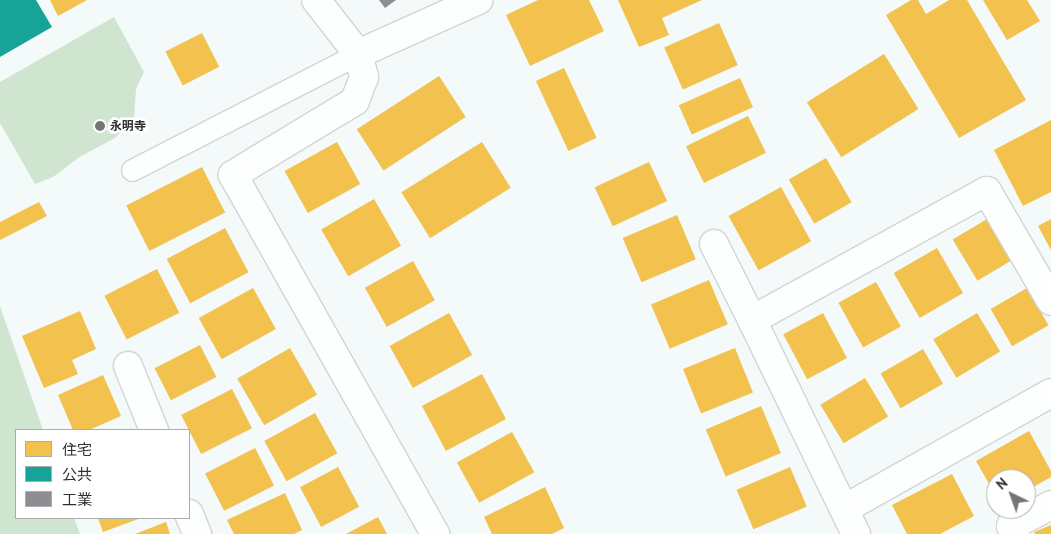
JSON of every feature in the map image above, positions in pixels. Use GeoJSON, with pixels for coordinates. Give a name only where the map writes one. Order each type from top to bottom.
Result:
{"type":"FeatureCollection","features":[{"type":"Feature","properties":{"kind":"street"},"geometry":{"type":"LineString","coordinates":[[316,0],[358,54],[364,77],[355,101],[233,175],[435,534]]}},
{"type":"Feature","properties":{"kind":"street"},"geometry":{"type":"LineString","coordinates":[[358,54],[478,0]]}},
{"type":"Feature","properties":{"kind":"street"},"geometry":{"type":"LineString","coordinates":[[752,320],[987,191],[1051,301]]}},
{"type":"Feature","properties":{"kind":"street"},"geometry":{"type":"LineString","coordinates":[[714,244],[846,508],[856,534]]}},
{"type":"Feature","properties":{"kind":"street"},"geometry":{"type":"LineString","coordinates":[[128,366],[154,429]]}},
{"type":"Feature","properties":{"kind":"street"},"geometry":{"type":"LineString","coordinates":[[846,508],[1051,393]]}},
{"type":"Feature","properties":{"kind":"street"},"geometry":{"type":"LineString","coordinates":[[1015,534],[1012,526],[1051,505]]}},
{"type":"Feature","properties":{"kind":"street"},"geometry":{"type":"LineString","coordinates":[[190,516],[197,534]]}},
{"type":"Feature","properties":{"kind":"lane"},"geometry":{"type":"LineString","coordinates":[[132,170],[358,54]]}},
{"type":"Feature","properties":{"kind":"green space"},"geometry":{"type":"Polygon","coordinates":[[[114,17],[144,72],[136,89],[134,119],[115,138],[81,156],[53,177],[35,184],[0,123],[0,82],[114,17]]]}},
{"type":"Feature","properties":{"kind":"green space"},"geometry":{"type":"Polygon","coordinates":[[[0,306],[43,429],[15,429],[15,519],[74,519],[80,534],[0,534],[0,306]]]}},
{"type":"Feature","properties":{"kind":"building: 住宅"},"geometry":{"type":"Polygon","coordinates":[[[50,0],[87,0],[58,16],[50,0]]]}},
{"type":"Feature","properties":{"kind":"building: 住宅"},"geometry":{"type":"Polygon","coordinates":[[[538,0],[589,0],[604,31],[530,66],[506,15],[538,0]]]}},
{"type":"Feature","properties":{"kind":"building: 住宅"},"geometry":{"type":"Polygon","coordinates":[[[618,0],[702,0],[662,18],[669,35],[639,47],[618,0]]]}},
{"type":"Feature","properties":{"kind":"building: 住宅"},"geometry":{"type":"Polygon","coordinates":[[[911,0],[918,0],[926,14],[949,0],[967,0],[1026,100],[959,138],[886,15],[911,0]]]}},
{"type":"Feature","properties":{"kind":"building: 住宅"},"geometry":{"type":"Polygon","coordinates":[[[983,0],[1027,0],[1040,21],[1007,40],[983,0]]]}},
{"type":"Feature","properties":{"kind":"building: 住宅"},"geometry":{"type":"Polygon","coordinates":[[[719,23],[738,65],[683,89],[664,47],[719,23]]]}},
{"type":"Feature","properties":{"kind":"building: 住宅"},"geometry":{"type":"Polygon","coordinates":[[[202,33],[219,67],[183,85],[165,52],[202,33]]]}},
{"type":"Feature","properties":{"kind":"building: 住宅"},"geometry":{"type":"Polygon","coordinates":[[[884,54],[918,109],[841,157],[807,102],[884,54]]]}},
{"type":"Feature","properties":{"kind":"building: 住宅"},"geometry":{"type":"Polygon","coordinates":[[[564,68],[597,138],[568,151],[536,81],[564,68]]]}},
{"type":"Feature","properties":{"kind":"building: 住宅"},"geometry":{"type":"Polygon","coordinates":[[[439,76],[466,117],[383,170],[357,129],[439,76]]]}},
{"type":"Feature","properties":{"kind":"building: 住宅"},"geometry":{"type":"Polygon","coordinates":[[[740,78],[753,107],[692,134],[679,105],[740,78]]]}},
{"type":"Feature","properties":{"kind":"building: 住宅"},"geometry":{"type":"Polygon","coordinates":[[[748,116],[766,153],[704,183],[686,146],[748,116]]]}},
{"type":"Feature","properties":{"kind":"building: 住宅"},"geometry":{"type":"Polygon","coordinates":[[[1051,120],[1051,192],[1023,206],[994,150],[1051,120]]]}},
{"type":"Feature","properties":{"kind":"building: 住宅"},"geometry":{"type":"Polygon","coordinates":[[[337,142],[360,184],[308,213],[285,171],[337,142]]]}},
{"type":"Feature","properties":{"kind":"building: 住宅"},"geometry":{"type":"Polygon","coordinates":[[[482,142],[511,188],[430,238],[401,192],[482,142]]]}},
{"type":"Feature","properties":{"kind":"building: 住宅"},"geometry":{"type":"Polygon","coordinates":[[[826,158],[852,202],[814,224],[789,180],[826,158]]]}},
{"type":"Feature","properties":{"kind":"building: 住宅"},"geometry":{"type":"Polygon","coordinates":[[[649,162],[667,201],[613,226],[595,187],[649,162]]]}},
{"type":"Feature","properties":{"kind":"building: 住宅"},"geometry":{"type":"Polygon","coordinates":[[[202,167],[225,212],[149,251],[126,206],[202,167]]]}},
{"type":"Feature","properties":{"kind":"building: 住宅"},"geometry":{"type":"Polygon","coordinates":[[[781,187],[811,241],[759,270],[729,216],[781,187]]]}},
{"type":"Feature","properties":{"kind":"building: 住宅"},"geometry":{"type":"Polygon","coordinates":[[[374,199],[401,246],[348,276],[321,229],[374,199]]]}},
{"type":"Feature","properties":{"kind":"building: 住宅"},"geometry":{"type":"Polygon","coordinates":[[[39,202],[47,216],[0,240],[0,222],[39,202]]]}},
{"type":"Feature","properties":{"kind":"building: 住宅"},"geometry":{"type":"Polygon","coordinates":[[[677,215],[696,259],[641,282],[623,238],[677,215]]]}},
{"type":"Feature","properties":{"kind":"building: 住宅"},"geometry":{"type":"Polygon","coordinates":[[[987,219],[1012,260],[977,281],[953,240],[987,219]]]}},
{"type":"Feature","properties":{"kind":"building: 住宅"},"geometry":{"type":"Polygon","coordinates":[[[1051,219],[1051,250],[1038,226],[1051,219]]]}},
{"type":"Feature","properties":{"kind":"building: 住宅"},"geometry":{"type":"Polygon","coordinates":[[[225,228],[248,272],[190,303],[167,259],[225,228]]]}},
{"type":"Feature","properties":{"kind":"building: 住宅"},"geometry":{"type":"Polygon","coordinates":[[[937,248],[963,293],[920,318],[894,273],[937,248]]]}},
{"type":"Feature","properties":{"kind":"building: 住宅"},"geometry":{"type":"Polygon","coordinates":[[[413,261],[435,300],[387,327],[365,288],[413,261]]]}},
{"type":"Feature","properties":{"kind":"building: 住宅"},"geometry":{"type":"Polygon","coordinates":[[[157,269],[179,313],[127,339],[104,296],[157,269]]]}},
{"type":"Feature","properties":{"kind":"building: 住宅"},"geometry":{"type":"Polygon","coordinates":[[[709,280],[728,324],[670,349],[651,305],[709,280]]]}},
{"type":"Feature","properties":{"kind":"building: 住宅"},"geometry":{"type":"Polygon","coordinates":[[[876,282],[901,327],[863,347],[838,303],[876,282]]]}},
{"type":"Feature","properties":{"kind":"building: 住宅"},"geometry":{"type":"Polygon","coordinates":[[[253,288],[276,329],[222,359],[199,318],[253,288]]]}},
{"type":"Feature","properties":{"kind":"building: 住宅"},"geometry":{"type":"Polygon","coordinates":[[[1027,288],[1048,325],[1012,346],[991,309],[1027,288]]]}},
{"type":"Feature","properties":{"kind":"building: 住宅"},"geometry":{"type":"Polygon","coordinates":[[[80,311],[96,349],[72,360],[78,374],[44,388],[22,336],[80,311]]]}},
{"type":"Feature","properties":{"kind":"building: 住宅"},"geometry":{"type":"Polygon","coordinates":[[[449,313],[472,355],[413,388],[390,346],[449,313]]]}},
{"type":"Feature","properties":{"kind":"building: 住宅"},"geometry":{"type":"Polygon","coordinates":[[[823,313],[847,358],[807,379],[783,334],[823,313]]]}},
{"type":"Feature","properties":{"kind":"building: 住宅"},"geometry":{"type":"Polygon","coordinates":[[[977,313],[1000,352],[956,378],[933,339],[977,313]]]}},
{"type":"Feature","properties":{"kind":"building: 住宅"},"geometry":{"type":"Polygon","coordinates":[[[200,345],[216,377],[171,400],[155,368],[200,345]]]}},
{"type":"Feature","properties":{"kind":"building: 住宅"},"geometry":{"type":"Polygon","coordinates":[[[290,348],[317,395],[264,425],[237,379],[290,348]]]}},
{"type":"Feature","properties":{"kind":"building: 住宅"},"geometry":{"type":"Polygon","coordinates":[[[735,348],[753,393],[701,413],[683,369],[735,348]]]}},
{"type":"Feature","properties":{"kind":"building: 住宅"},"geometry":{"type":"Polygon","coordinates":[[[923,349],[943,384],[901,408],[881,374],[923,349]]]}},
{"type":"Feature","properties":{"kind":"building: 住宅"},"geometry":{"type":"Polygon","coordinates":[[[482,374],[506,419],[446,451],[422,406],[482,374]]]}},
{"type":"Feature","properties":{"kind":"building: 住宅"},"geometry":{"type":"Polygon","coordinates":[[[103,375],[121,416],[91,429],[73,429],[58,395],[103,375]]]}},
{"type":"Feature","properties":{"kind":"building: 住宅"},"geometry":{"type":"Polygon","coordinates":[[[865,378],[888,417],[844,443],[820,405],[865,378]]]}},
{"type":"Feature","properties":{"kind":"building: 住宅"},"geometry":{"type":"Polygon","coordinates":[[[232,389],[252,428],[201,454],[181,415],[232,389]]]}},
{"type":"Feature","properties":{"kind":"building: 住宅"},"geometry":{"type":"Polygon","coordinates":[[[761,406],[781,453],[726,476],[706,429],[761,406]]]}},
{"type":"Feature","properties":{"kind":"building: 住宅"},"geometry":{"type":"Polygon","coordinates":[[[315,413],[337,453],[287,481],[264,441],[315,413]]]}},
{"type":"Feature","properties":{"kind":"building: 住宅"},"geometry":{"type":"Polygon","coordinates":[[[1029,431],[1051,471],[1051,477],[1036,485],[1036,469],[986,469],[986,478],[976,461],[1029,431]]]}},
{"type":"Feature","properties":{"kind":"building: 住宅"},"geometry":{"type":"Polygon","coordinates":[[[512,432],[534,472],[479,503],[457,463],[512,432]]]}},
{"type":"Feature","properties":{"kind":"building: 住宅"},"geometry":{"type":"Polygon","coordinates":[[[255,448],[274,485],[224,511],[205,473],[255,448]]]}},
{"type":"Feature","properties":{"kind":"building: 住宅"},"geometry":{"type":"Polygon","coordinates":[[[338,467],[359,507],[321,527],[300,487],[338,467]]]}},
{"type":"Feature","properties":{"kind":"building: 住宅"},"geometry":{"type":"Polygon","coordinates":[[[790,467],[807,507],[753,529],[737,490],[790,467]]]}},
{"type":"Feature","properties":{"kind":"building: 住宅"},"geometry":{"type":"Polygon","coordinates":[[[952,474],[974,516],[940,534],[907,534],[892,505],[952,474]]]}},
{"type":"Feature","properties":{"kind":"building: 住宅"},"geometry":{"type":"Polygon","coordinates":[[[545,487],[564,528],[552,534],[492,534],[484,517],[545,487]]]}},
{"type":"Feature","properties":{"kind":"building: 住宅"},"geometry":{"type":"Polygon","coordinates":[[[285,493],[302,530],[294,534],[234,534],[227,520],[285,493]]]}},
{"type":"Feature","properties":{"kind":"building: 住宅"},"geometry":{"type":"Polygon","coordinates":[[[378,517],[387,534],[346,534],[378,517]]]}},
{"type":"Feature","properties":{"kind":"building: 住宅"},"geometry":{"type":"Polygon","coordinates":[[[98,519],[138,519],[103,532],[98,519]]]}},
{"type":"Feature","properties":{"kind":"building: 住宅"},"geometry":{"type":"Polygon","coordinates":[[[166,522],[170,534],[135,534],[166,522]]]}},
{"type":"Feature","properties":{"kind":"building: 住宅"},"geometry":{"type":"Polygon","coordinates":[[[1051,525],[1051,534],[1035,534],[1034,532],[1051,525]]]}},
{"type":"Feature","properties":{"kind":"building: 公共"},"geometry":{"type":"Polygon","coordinates":[[[0,0],[36,0],[52,27],[0,57],[0,0]]]}},
{"type":"Feature","properties":{"kind":"building: 工業"},"geometry":{"type":"Polygon","coordinates":[[[379,0],[396,0],[385,8],[379,0]]]}},
{"type":"Feature","properties":{"kind":"place","name":"永明寺"},"geometry":{"type":"Point","coordinates":[100,126]}}]}
